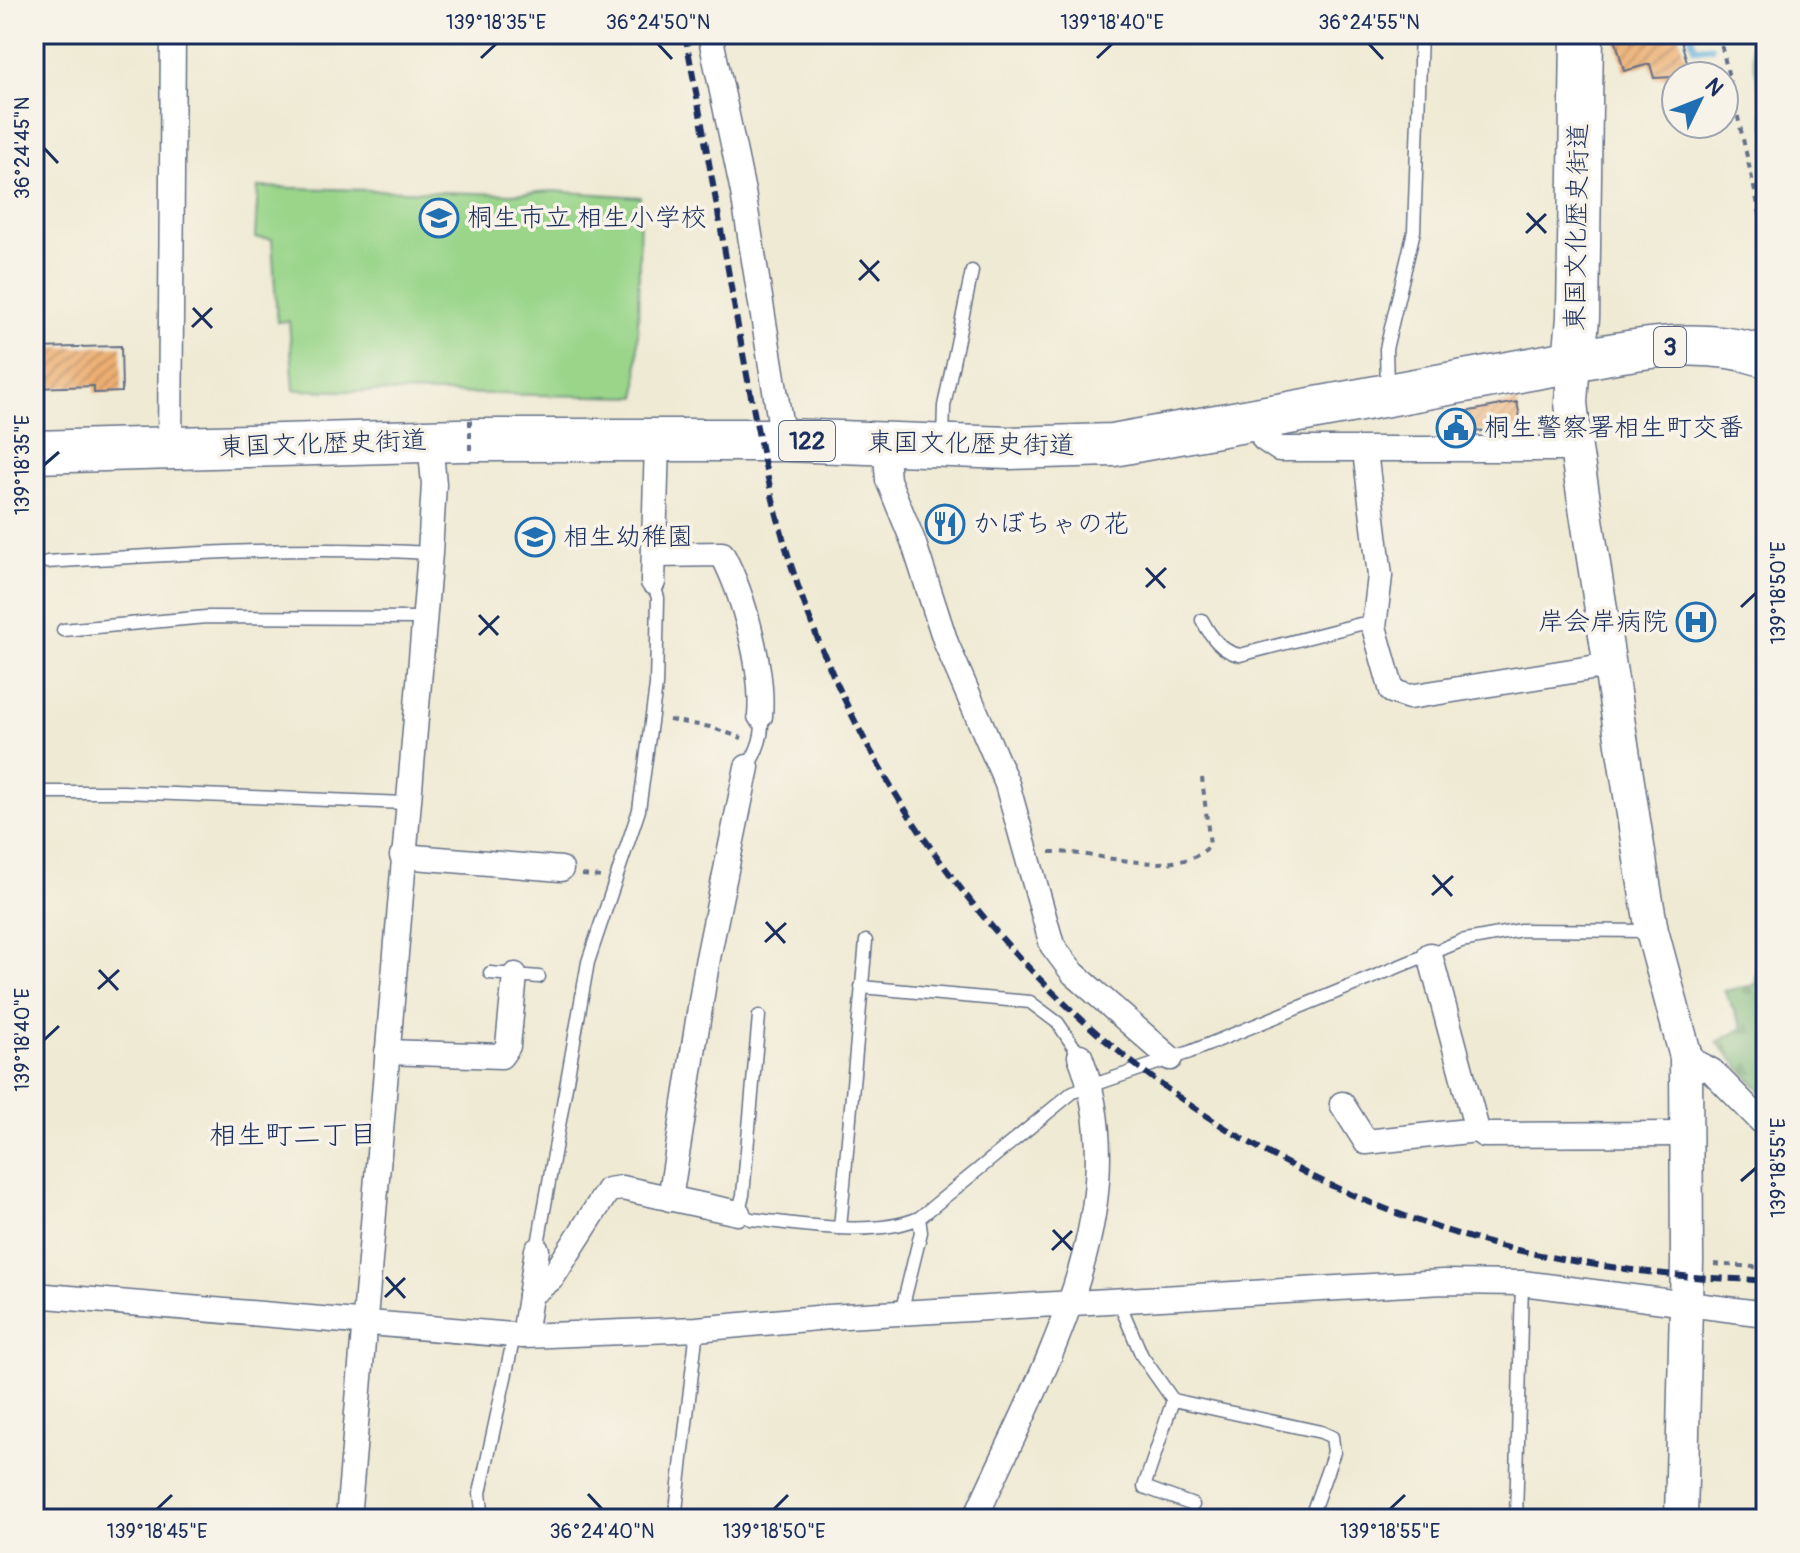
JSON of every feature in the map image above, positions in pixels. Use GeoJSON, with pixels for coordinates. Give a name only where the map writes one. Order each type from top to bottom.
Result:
{"type":"FeatureCollection","features":[{"type":"Feature","properties":{"kind":"highway","name":"東国文化歴史街道"},"geometry":{"type":"LineString","coordinates":[[34,452],[783,440],[943,445],[1113,445],[1258,416],[1574,361],[1578,318],[1582,34]]}},
{"type":"Feature","properties":{"kind":"main road","name":"3"},"geometry":{"type":"LineString","coordinates":[[1574,361],[1612,353],[1691,345],[1725,346],[1766,357]]}},
{"type":"Feature","properties":{"kind":"street"},"geometry":{"type":"LineString","coordinates":[[170,450],[173,34]]}},
{"type":"Feature","properties":{"kind":"street"},"geometry":{"type":"LineString","coordinates":[[710,34],[743,192],[783,440]]}},
{"type":"Feature","properties":{"kind":"street"},"geometry":{"type":"LineString","coordinates":[[1574,361],[1571,402],[1576,449],[1652,931],[1686,1057],[1681,1519]]}},
{"type":"Feature","properties":{"kind":"street"},"geometry":{"type":"LineString","coordinates":[[1258,416],[1264,439],[1279,449],[1576,449]]}},
{"type":"Feature","properties":{"kind":"street"},"geometry":{"type":"LineString","coordinates":[[653,582],[657,442]]}},
{"type":"Feature","properties":{"kind":"street"},"geometry":{"type":"LineString","coordinates":[[885,443],[888,480],[913,541],[946,643],[1007,784],[1052,945],[1061,960],[1090,989],[1170,1058]]}},
{"type":"Feature","properties":{"kind":"street"},"geometry":{"type":"LineString","coordinates":[[348,1519],[434,484],[450,446]]}},
{"type":"Feature","properties":{"kind":"street"},"geometry":{"type":"LineString","coordinates":[[1365,451],[1380,576],[1374,627],[1392,691],[1399,696],[1610,665]]}},
{"type":"Feature","properties":{"kind":"street"},"geometry":{"type":"LineString","coordinates":[[655,555],[722,554],[732,575],[762,687],[760,716]]}},
{"type":"Feature","properties":{"kind":"street"},"geometry":{"type":"LineString","coordinates":[[670,1199],[707,963],[747,767]]}},
{"type":"Feature","properties":{"kind":"street"},"geometry":{"type":"LineString","coordinates":[[402,856],[561,869]]}},
{"type":"Feature","properties":{"kind":"street"},"geometry":{"type":"LineString","coordinates":[[1430,955],[1477,1130],[1484,1135],[1687,1134]]}},
{"type":"Feature","properties":{"kind":"street"},"geometry":{"type":"LineString","coordinates":[[387,1052],[501,1056],[508,1046],[527,976]]}},
{"type":"Feature","properties":{"kind":"street"},"geometry":{"type":"LineString","coordinates":[[975,1519],[1068,1303],[1090,1237],[1099,1180],[1100,1150],[1091,1083],[1080,1056]]}},
{"type":"Feature","properties":{"kind":"street"},"geometry":{"type":"LineString","coordinates":[[1686,1057],[1712,1071],[1766,1126]]}},
{"type":"Feature","properties":{"kind":"street"},"geometry":{"type":"LineString","coordinates":[[1342,1104],[1366,1142],[1477,1130]]}},
{"type":"Feature","properties":{"kind":"street"},"geometry":{"type":"LineString","coordinates":[[530,1295],[552,1278],[608,1190],[622,1188],[738,1213]]}},
{"type":"Feature","properties":{"kind":"street"},"geometry":{"type":"LineString","coordinates":[[519,1336],[537,1250]]}},
{"type":"Feature","properties":{"kind":"street"},"geometry":{"type":"LineString","coordinates":[[34,1295],[519,1336],[697,1329],[901,1313],[1443,1282],[1522,1283],[1766,1314]]}},
{"type":"Feature","properties":{"kind":"lane"},"geometry":{"type":"LineString","coordinates":[[1388,394],[1386,349],[1414,231],[1421,34]]}},
{"type":"Feature","properties":{"kind":"lane"},"geometry":{"type":"LineString","coordinates":[[943,445],[944,406],[972,271]]}},
{"type":"Feature","properties":{"kind":"lane"},"geometry":{"type":"LineString","coordinates":[[47,562],[174,554],[383,550],[430,553]]}},
{"type":"Feature","properties":{"kind":"lane"},"geometry":{"type":"LineString","coordinates":[[537,1250],[588,962],[639,810],[656,686],[658,598],[653,582]]}},
{"type":"Feature","properties":{"kind":"lane"},"geometry":{"type":"LineString","coordinates":[[63,630],[206,617],[423,618]]}},
{"type":"Feature","properties":{"kind":"lane"},"geometry":{"type":"LineString","coordinates":[[1202,620],[1229,654],[1240,655],[1360,624],[1374,627]]}},
{"type":"Feature","properties":{"kind":"lane"},"geometry":{"type":"LineString","coordinates":[[747,767],[758,747],[763,724],[760,716]]}},
{"type":"Feature","properties":{"kind":"lane"},"geometry":{"type":"LineString","coordinates":[[34,792],[406,803]]}},
{"type":"Feature","properties":{"kind":"lane"},"geometry":{"type":"LineString","coordinates":[[759,1016],[743,1195],[738,1213],[751,1219],[840,1228],[908,1222],[919,1218],[1073,1092],[1091,1083],[1113,1079],[1170,1058],[1461,941],[1521,930],[1652,931]]}},
{"type":"Feature","properties":{"kind":"lane"},"geometry":{"type":"LineString","coordinates":[[840,1228],[866,941]]}},
{"type":"Feature","properties":{"kind":"lane"},"geometry":{"type":"LineString","coordinates":[[490,973],[527,976]]}},
{"type":"Feature","properties":{"kind":"lane"},"geometry":{"type":"LineString","coordinates":[[861,987],[1030,1002],[1058,1023],[1080,1056]]}},
{"type":"Feature","properties":{"kind":"lane"},"geometry":{"type":"LineString","coordinates":[[901,1313],[921,1232],[919,1218]]}},
{"type":"Feature","properties":{"kind":"lane"},"geometry":{"type":"LineString","coordinates":[[1516,1519],[1522,1283]]}},
{"type":"Feature","properties":{"kind":"lane"},"geometry":{"type":"LineString","coordinates":[[1118,1300],[1142,1356],[1173,1400],[1332,1437],[1334,1452],[1310,1519]]}},
{"type":"Feature","properties":{"kind":"lane"},"geometry":{"type":"LineString","coordinates":[[675,1519],[697,1329]]}},
{"type":"Feature","properties":{"kind":"lane"},"geometry":{"type":"LineString","coordinates":[[483,1519],[480,1493],[519,1336]]}},
{"type":"Feature","properties":{"kind":"lane"},"geometry":{"type":"LineString","coordinates":[[1173,1400],[1144,1487],[1193,1505]]}},
{"type":"Feature","properties":{"kind":"path"},"geometry":{"type":"LineString","coordinates":[[1719,34],[1766,240]]}},
{"type":"Feature","properties":{"kind":"path"},"geometry":{"type":"LineString","coordinates":[[450,446],[470,415]]}},
{"type":"Feature","properties":{"kind":"path"},"geometry":{"type":"LineString","coordinates":[[651,718],[710,727],[746,740],[750,719],[760,716]]}},
{"type":"Feature","properties":{"kind":"path"},"geometry":{"type":"LineString","coordinates":[[1026,856],[1061,852],[1140,862],[1189,860],[1202,855],[1210,845],[1202,778]]}},
{"type":"Feature","properties":{"kind":"path"},"geometry":{"type":"LineString","coordinates":[[1703,1263],[1766,1268]]}},
{"type":"Feature","properties":{"kind":"green space"},"geometry":{"type":"Polygon","coordinates":[[[1749,34],[1766,34],[1766,129],[1749,34]]]}},
{"type":"Feature","properties":{"kind":"green space"},"geometry":{"type":"Polygon","coordinates":[[[258,187],[511,194],[552,191],[640,197],[637,397],[294,390],[289,321],[277,322],[272,239],[255,238],[258,187]]]}},
{"type":"Feature","properties":{"kind":"green space"},"geometry":{"type":"Polygon","coordinates":[[[1766,916],[1766,1097],[1717,1042],[1743,1028],[1724,991],[1755,985],[1766,916]]]}},
{"type":"Feature","properties":{"kind":"building"},"geometry":{"type":"Polygon","coordinates":[[[1614,34],[1679,34],[1686,60],[1660,60],[1660,78],[1654,78],[1650,64],[1624,71],[1614,34]]]}},
{"type":"Feature","properties":{"kind":"building"},"geometry":{"type":"Polygon","coordinates":[[[121,346],[122,392],[94,393],[94,386],[34,388],[34,348],[121,346]]]}},
{"type":"Feature","properties":{"kind":"building"},"geometry":{"type":"Polygon","coordinates":[[[1517,402],[1522,427],[1453,434],[1449,415],[1517,402]]]}},
{"type":"Feature","properties":{"kind":"waterway"},"geometry":{"type":"LineString","coordinates":[[1691,34],[1695,49],[1711,47]]}},
{"type":"Feature","properties":{"kind":"railway"},"geometry":{"type":"LineString","coordinates":[[685,34],[756,424],[792,568],[853,717],[914,823],[986,920],[1069,1008],[1162,1085],[1264,1151],[1374,1204],[1492,1244],[1539,1255],[1693,1277],[1766,1281]]}},
{"type":"Feature","properties":{"kind":"place","name":"桐生市立 相生小学校"},"geometry":{"type":"Point","coordinates":[439,218]}},
{"type":"Feature","properties":{"kind":"place","name":"桐生警察署相生町交番"},"geometry":{"type":"Point","coordinates":[1456,428]}},
{"type":"Feature","properties":{"kind":"place","name":"かぼちゃの花"},"geometry":{"type":"Point","coordinates":[945,524]}},
{"type":"Feature","properties":{"kind":"place","name":"相生幼稚園"},"geometry":{"type":"Point","coordinates":[535,537]}},
{"type":"Feature","properties":{"kind":"place","name":"岸会岸病院"},"geometry":{"type":"Point","coordinates":[1696,622]}},
{"type":"Feature","properties":{"kind":"district","name":"相生町二丁目"},"geometry":{"type":"Point","coordinates":[293,1135]}}]}
